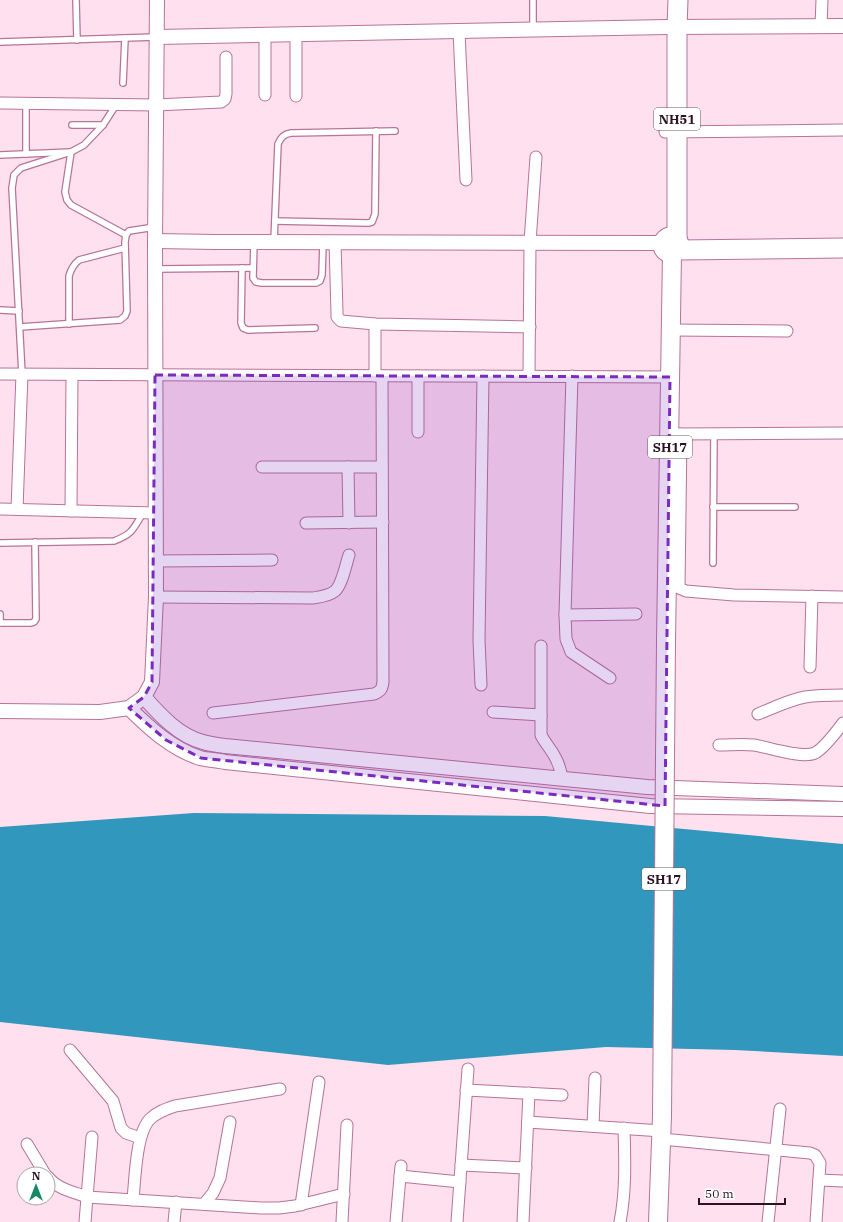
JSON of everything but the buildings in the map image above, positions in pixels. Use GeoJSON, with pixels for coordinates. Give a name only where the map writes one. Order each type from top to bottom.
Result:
{"type":"FeatureCollection","features":[{"type":"Feature","properties":{"kind":"highway","name":"NH51"},"geometry":{"type":"LineString","coordinates":[[667,0],[672,27],[671,132],[665,197],[673,244]]}},
{"type":"Feature","properties":{"kind":"highway","name":"NH51"},"geometry":{"type":"LineString","coordinates":[[672,27],[678,0]]}},
{"type":"Feature","properties":{"kind":"highway"},"geometry":{"type":"LineString","coordinates":[[673,244],[843,236]]}},
{"type":"Feature","properties":{"kind":"highway"},"geometry":{"type":"LineString","coordinates":[[673,244],[843,248]]}},
{"type":"Feature","properties":{"kind":"main road","name":"SH17"},"geometry":{"type":"LineString","coordinates":[[658,1222],[662,1129],[666,641],[675,434],[670,377],[673,244]]}},
{"type":"Feature","properties":{"kind":"street"},"geometry":{"type":"LineString","coordinates":[[0,711],[100,712],[129,708],[144,697],[152,682],[156,597],[155,561],[149,513],[155,375],[157,0]]}},
{"type":"Feature","properties":{"kind":"street"},"geometry":{"type":"LineString","coordinates":[[821,26],[822,0]]}},
{"type":"Feature","properties":{"kind":"street"},"geometry":{"type":"LineString","coordinates":[[157,37],[672,27],[843,26]]}},
{"type":"Feature","properties":{"kind":"street"},"geometry":{"type":"LineString","coordinates":[[459,32],[466,180]]}},
{"type":"Feature","properties":{"kind":"street"},"geometry":{"type":"LineString","coordinates":[[265,35],[266,95]]}},
{"type":"Feature","properties":{"kind":"street"},"geometry":{"type":"LineString","coordinates":[[296,35],[296,96]]}},
{"type":"Feature","properties":{"kind":"street"},"geometry":{"type":"LineString","coordinates":[[0,103],[156,105],[221,102],[225,99],[226,94],[226,57]]}},
{"type":"Feature","properties":{"kind":"street"},"geometry":{"type":"LineString","coordinates":[[671,132],[843,130]]}},
{"type":"Feature","properties":{"kind":"street"},"geometry":{"type":"LineString","coordinates":[[529,376],[530,242],[536,157]]}},
{"type":"Feature","properties":{"kind":"street"},"geometry":{"type":"LineString","coordinates":[[155,241],[673,244]]}},
{"type":"Feature","properties":{"kind":"street"},"geometry":{"type":"LineString","coordinates":[[329,242],[338,317],[341,321],[375,324],[530,327]]}},
{"type":"Feature","properties":{"kind":"street"},"geometry":{"type":"LineString","coordinates":[[212,713],[374,694],[380,692],[382,688],[382,467],[375,324]]}},
{"type":"Feature","properties":{"kind":"street"},"geometry":{"type":"LineString","coordinates":[[671,330],[787,331]]}},
{"type":"Feature","properties":{"kind":"street"},"geometry":{"type":"LineString","coordinates":[[0,374],[670,377]]}},
{"type":"Feature","properties":{"kind":"street"},"geometry":{"type":"LineString","coordinates":[[18,510],[22,374]]}},
{"type":"Feature","properties":{"kind":"street"},"geometry":{"type":"LineString","coordinates":[[71,511],[72,375]]}},
{"type":"Feature","properties":{"kind":"street"},"geometry":{"type":"LineString","coordinates":[[418,376],[418,432]]}},
{"type":"Feature","properties":{"kind":"street"},"geometry":{"type":"LineString","coordinates":[[481,685],[479,640],[483,376]]}},
{"type":"Feature","properties":{"kind":"street"},"geometry":{"type":"LineString","coordinates":[[572,376],[565,616],[566,639],[571,652],[610,678]]}},
{"type":"Feature","properties":{"kind":"street"},"geometry":{"type":"LineString","coordinates":[[843,433],[675,434],[679,588],[686,591],[734,595],[843,596]]}},
{"type":"Feature","properties":{"kind":"street"},"geometry":{"type":"LineString","coordinates":[[262,467],[382,467]]}},
{"type":"Feature","properties":{"kind":"street"},"geometry":{"type":"LineString","coordinates":[[348,467],[349,523]]}},
{"type":"Feature","properties":{"kind":"street"},"geometry":{"type":"LineString","coordinates":[[0,509],[149,513]]}},
{"type":"Feature","properties":{"kind":"street"},"geometry":{"type":"LineString","coordinates":[[306,523],[383,522]]}},
{"type":"Feature","properties":{"kind":"street"},"geometry":{"type":"LineString","coordinates":[[156,597],[313,598],[335,591],[339,585],[349,555]]}},
{"type":"Feature","properties":{"kind":"street"},"geometry":{"type":"LineString","coordinates":[[155,561],[272,560]]}},
{"type":"Feature","properties":{"kind":"street"},"geometry":{"type":"LineString","coordinates":[[810,667],[812,596]]}},
{"type":"Feature","properties":{"kind":"street"},"geometry":{"type":"LineString","coordinates":[[565,616],[636,614]]}},
{"type":"Feature","properties":{"kind":"street"},"geometry":{"type":"LineString","coordinates":[[541,646],[541,735],[555,757],[560,768],[562,779]]}},
{"type":"Feature","properties":{"kind":"street"},"geometry":{"type":"LineString","coordinates":[[758,714],[805,697],[843,695]]}},
{"type":"Feature","properties":{"kind":"street"},"geometry":{"type":"LineString","coordinates":[[144,697],[157,712],[187,736],[202,742],[224,746],[647,787],[843,794]]}},
{"type":"Feature","properties":{"kind":"street"},"geometry":{"type":"LineString","coordinates":[[129,708],[146,726],[183,751],[201,758],[225,762],[650,806],[843,809]]}},
{"type":"Feature","properties":{"kind":"street"},"geometry":{"type":"LineString","coordinates":[[493,712],[541,715]]}},
{"type":"Feature","properties":{"kind":"street"},"geometry":{"type":"LineString","coordinates":[[719,745],[751,745],[793,753],[810,754],[821,749],[843,724]]}},
{"type":"Feature","properties":{"kind":"street"},"geometry":{"type":"LineString","coordinates":[[70,1050],[113,1101],[121,1128],[126,1133],[140,1138]]}},
{"type":"Feature","properties":{"kind":"street"},"geometry":{"type":"LineString","coordinates":[[457,1222],[468,1070]]}},
{"type":"Feature","properties":{"kind":"street"},"geometry":{"type":"LineString","coordinates":[[593,1126],[595,1078]]}},
{"type":"Feature","properties":{"kind":"street"},"geometry":{"type":"LineString","coordinates":[[301,1205],[319,1082]]}},
{"type":"Feature","properties":{"kind":"street"},"geometry":{"type":"LineString","coordinates":[[133,1200],[140,1138],[144,1127],[158,1112],[175,1106],[280,1089]]}},
{"type":"Feature","properties":{"kind":"street"},"geometry":{"type":"LineString","coordinates":[[466,1090],[562,1095]]}},
{"type":"Feature","properties":{"kind":"street"},"geometry":{"type":"LineString","coordinates":[[524,1222],[529,1093]]}},
{"type":"Feature","properties":{"kind":"street"},"geometry":{"type":"LineString","coordinates":[[768,1222],[780,1109]]}},
{"type":"Feature","properties":{"kind":"street"},"geometry":{"type":"LineString","coordinates":[[204,1204],[213,1193],[220,1178],[230,1122]]}},
{"type":"Feature","properties":{"kind":"street"},"geometry":{"type":"LineString","coordinates":[[528,1122],[662,1129],[776,1150],[810,1153],[815,1155],[820,1163],[816,1222]]}},
{"type":"Feature","properties":{"kind":"street"},"geometry":{"type":"LineString","coordinates":[[342,1222],[347,1125]]}},
{"type":"Feature","properties":{"kind":"street"},"geometry":{"type":"LineString","coordinates":[[620,1222],[623,1207],[625,1173],[624,1128]]}},
{"type":"Feature","properties":{"kind":"street"},"geometry":{"type":"LineString","coordinates":[[85,1222],[92,1137]]}},
{"type":"Feature","properties":{"kind":"street"},"geometry":{"type":"LineString","coordinates":[[27,1144],[40,1166]]}},
{"type":"Feature","properties":{"kind":"street"},"geometry":{"type":"LineString","coordinates":[[461,1165],[526,1168]]}},
{"type":"Feature","properties":{"kind":"street"},"geometry":{"type":"LineString","coordinates":[[396,1222],[401,1171],[460,1182]]}},
{"type":"Feature","properties":{"kind":"street"},"geometry":{"type":"LineString","coordinates":[[819,1180],[843,1181]]}},
{"type":"Feature","properties":{"kind":"street"},"geometry":{"type":"LineString","coordinates":[[56,1184],[66,1190],[87,1197],[279,1208],[301,1205],[344,1194]]}},
{"type":"Feature","properties":{"kind":"street"},"geometry":{"type":"LineString","coordinates":[[174,1222],[176,1202]]}},
{"type":"Feature","properties":{"kind":"lane"},"geometry":{"type":"LineString","coordinates":[[76,0],[77,40]]}},
{"type":"Feature","properties":{"kind":"lane"},"geometry":{"type":"LineString","coordinates":[[533,0],[533,30]]}},
{"type":"Feature","properties":{"kind":"lane"},"geometry":{"type":"LineString","coordinates":[[0,42],[157,37]]}},
{"type":"Feature","properties":{"kind":"lane"},"geometry":{"type":"LineString","coordinates":[[123,83],[125,38]]}},
{"type":"Feature","properties":{"kind":"lane"},"geometry":{"type":"LineString","coordinates":[[26,104],[26,154]]}},
{"type":"Feature","properties":{"kind":"lane"},"geometry":{"type":"LineString","coordinates":[[22,374],[12,188],[14,175],[21,168],[72,152],[84,145],[103,125],[117,104]]}},
{"type":"Feature","properties":{"kind":"lane"},"geometry":{"type":"LineString","coordinates":[[72,125],[103,125]]}},
{"type":"Feature","properties":{"kind":"lane"},"geometry":{"type":"LineString","coordinates":[[275,221],[372,222],[375,214],[376,131]]}},
{"type":"Feature","properties":{"kind":"lane"},"geometry":{"type":"LineString","coordinates":[[274,241],[278,144],[280,138],[285,134],[291,133],[395,131]]}},
{"type":"Feature","properties":{"kind":"lane"},"geometry":{"type":"LineString","coordinates":[[0,155],[72,152]]}},
{"type":"Feature","properties":{"kind":"lane"},"geometry":{"type":"LineString","coordinates":[[72,152],[66,192],[67,200],[72,205],[126,235]]}},
{"type":"Feature","properties":{"kind":"lane"},"geometry":{"type":"LineString","coordinates":[[20,327],[120,320],[125,316],[126,311],[126,235],[129,231],[156,226]]}},
{"type":"Feature","properties":{"kind":"lane"},"geometry":{"type":"LineString","coordinates":[[254,242],[253,278],[256,282],[316,283],[320,281],[322,275],[329,242]]}},
{"type":"Feature","properties":{"kind":"lane"},"geometry":{"type":"LineString","coordinates":[[69,324],[69,276],[73,265],[78,260],[125,248]]}},
{"type":"Feature","properties":{"kind":"lane"},"geometry":{"type":"LineString","coordinates":[[242,268],[243,328],[248,330],[315,328]]}},
{"type":"Feature","properties":{"kind":"lane"},"geometry":{"type":"LineString","coordinates":[[156,269],[253,268]]}},
{"type":"Feature","properties":{"kind":"lane"},"geometry":{"type":"LineString","coordinates":[[0,310],[19,311]]}},
{"type":"Feature","properties":{"kind":"lane"},"geometry":{"type":"LineString","coordinates":[[713,563],[714,434]]}},
{"type":"Feature","properties":{"kind":"lane"},"geometry":{"type":"LineString","coordinates":[[713,507],[795,507]]}},
{"type":"Feature","properties":{"kind":"lane"},"geometry":{"type":"LineString","coordinates":[[0,543],[114,541],[132,532],[149,513]]}},
{"type":"Feature","properties":{"kind":"lane"},"geometry":{"type":"LineString","coordinates":[[0,614],[0,624],[30,624],[36,619],[36,542]]}},
{"type":"Feature","properties":{"kind":"highlighted area"},"geometry":{"type":"Polygon","coordinates":[[[155,375],[670,377],[665,806],[201,758],[166,740],[129,708],[144,697],[152,682],[155,375]]]}},
{"type":"Feature","properties":{"kind":"water"},"geometry":{"type":"Polygon","coordinates":[[[194,813],[545,816],[843,844],[843,1056],[735,1050],[606,1047],[388,1065],[0,1022],[0,827],[194,813]]]}}]}
